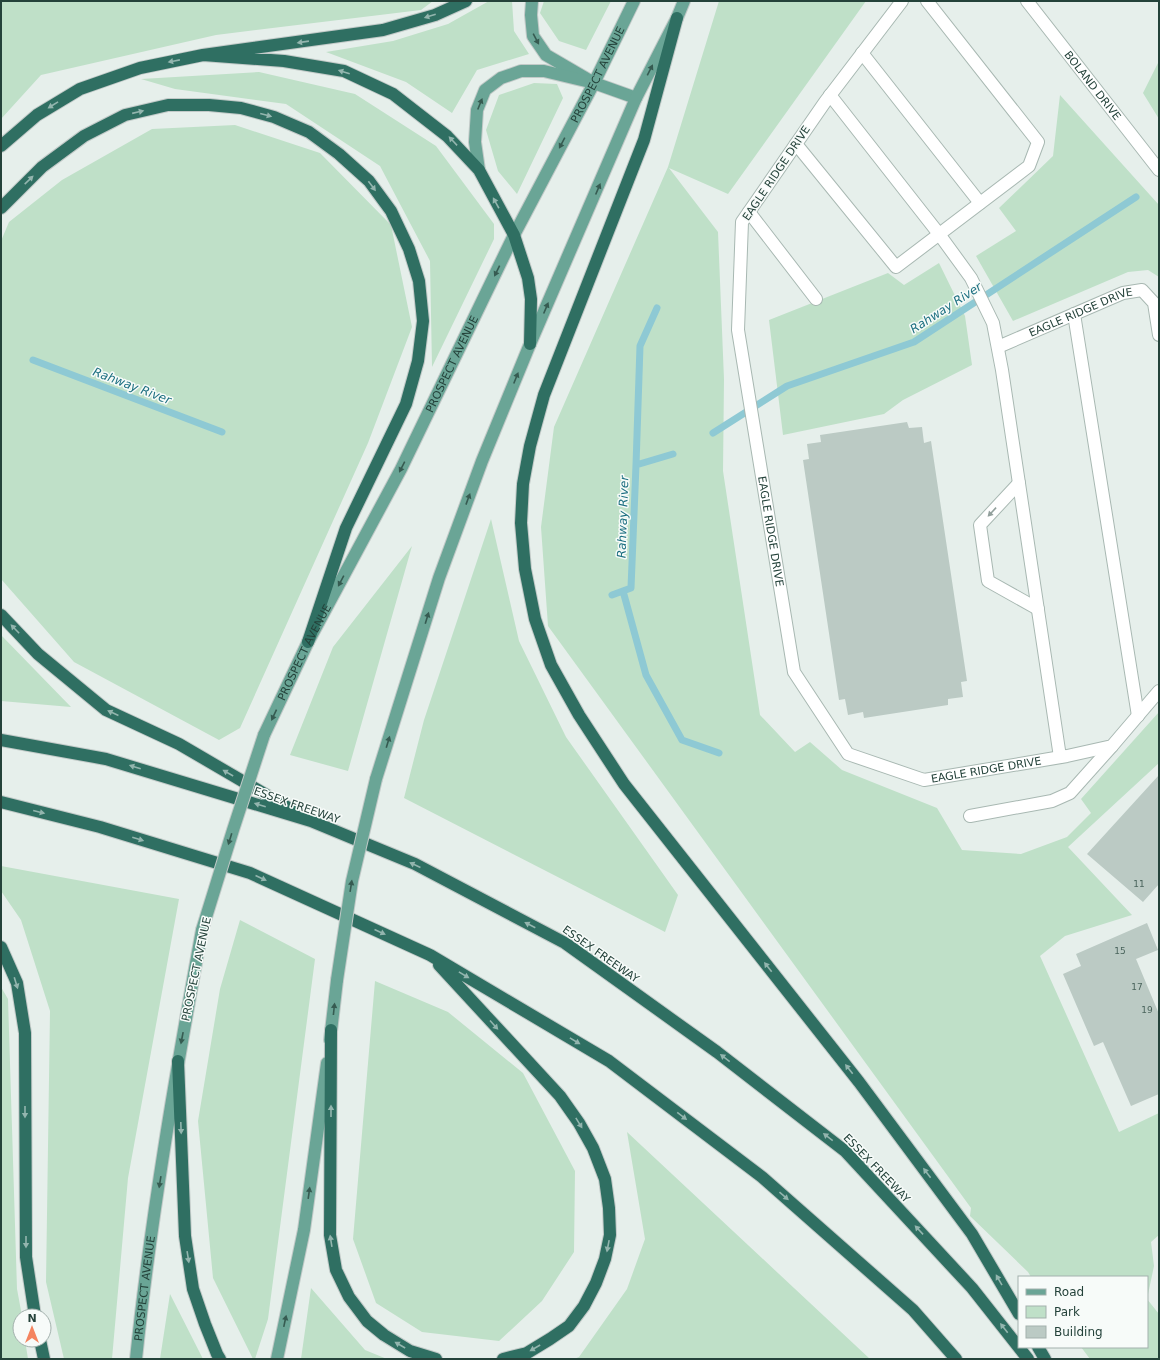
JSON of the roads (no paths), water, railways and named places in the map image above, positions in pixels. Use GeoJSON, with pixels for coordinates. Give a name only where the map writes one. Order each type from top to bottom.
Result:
{"type":"FeatureCollection","features":[{"type":"Feature","properties":{"kind":"highway"},"geometry":{"type":"LineString","coordinates":[[1,146],[37,115],[80,89],[140,68],[203,55],[383,30],[435,15],[466,1]]}},
{"type":"Feature","properties":{"kind":"highway"},"geometry":{"type":"LineString","coordinates":[[677,18],[644,140],[544,395],[530,446],[523,484],[521,523],[524,569],[535,619],[551,665],[578,715],[624,784],[873,1101],[972,1234],[1018,1312]]}},
{"type":"Feature","properties":{"kind":"highway"},"geometry":{"type":"LineString","coordinates":[[203,55],[284,61],[344,71],[393,94],[447,136],[479,170],[514,236],[528,278],[531,299],[530,344]]}},
{"type":"Feature","properties":{"kind":"highway"},"geometry":{"type":"LineString","coordinates":[[1,208],[42,167],[84,136],[125,115],[168,105],[209,105],[241,108],[254,111],[274,117],[309,132],[339,154],[369,181],[391,211],[409,249],[419,281],[423,321],[418,361],[406,404],[346,528],[308,642]]}},
{"type":"Feature","properties":{"kind":"highway"},"geometry":{"type":"LineString","coordinates":[[1,615],[38,654],[106,710],[179,744],[311,821]]}},
{"type":"Feature","properties":{"kind":"highway","name":"ESSEX FREEWAY"},"geometry":{"type":"LineString","coordinates":[[1,740],[106,759],[311,821],[414,864],[565,943],[717,1052],[845,1151],[972,1288],[1018,1346]]}},
{"type":"Feature","properties":{"kind":"highway"},"geometry":{"type":"LineString","coordinates":[[1,802],[100,827],[250,873],[430,955],[609,1061],[762,1177],[914,1310],[956,1359]]}},
{"type":"Feature","properties":{"kind":"highway"},"geometry":{"type":"LineString","coordinates":[[1,947],[17,983],[25,1033],[26,1257],[34,1308]]}},
{"type":"Feature","properties":{"kind":"highway"},"geometry":{"type":"LineString","coordinates":[[430,955],[560,1096],[579,1123],[593,1148],[605,1178],[609,1208],[610,1235],[605,1260],[596,1283],[584,1306],[569,1326],[550,1339],[527,1353],[503,1359]]}},
{"type":"Feature","properties":{"kind":"highway"},"geometry":{"type":"LineString","coordinates":[[331,1030],[330,1235],[336,1270],[349,1298],[367,1321],[384,1336],[410,1351],[436,1359]]}},
{"type":"Feature","properties":{"kind":"highway"},"geometry":{"type":"LineString","coordinates":[[178,1061],[185,1236],[193,1290],[207,1330],[220,1359]]}},
{"type":"Feature","properties":{"kind":"highway"},"geometry":{"type":"LineString","coordinates":[[42,1348],[44,1359]]}},
{"type":"Feature","properties":{"kind":"highway","name":"ESSEX FREEWAY"},"geometry":{"type":"LineString","coordinates":[[1019,1348],[1028,1359]]}},
{"type":"Feature","properties":{"kind":"highway"},"geometry":{"type":"LineString","coordinates":[[1039,1348],[1045,1359]]}},
{"type":"Feature","properties":{"kind":"main road"},"geometry":{"type":"LineString","coordinates":[[532,1],[531,15],[534,36],[546,55],[594,84]]}},
{"type":"Feature","properties":{"kind":"main road","name":"PROSPECT AVENUE"},"geometry":{"type":"LineString","coordinates":[[136,1359],[144,1286],[178,1061],[202,930],[264,736],[308,642],[401,469],[514,236],[594,84],[634,1]]}},
{"type":"Feature","properties":{"kind":"main road"},"geometry":{"type":"LineString","coordinates":[[277,1359],[304,1230],[337,980],[352,881],[376,779],[439,578],[482,461],[530,344],[636,98],[677,18],[684,1]]}},
{"type":"Feature","properties":{"kind":"main road"},"geometry":{"type":"LineString","coordinates":[[479,170],[475,142],[477,110],[485,90],[501,78],[521,70],[544,71],[594,84],[636,98]]}},
{"type":"Feature","properties":{"kind":"street","name":"EAGLE RIDGE DRIVE"},"geometry":{"type":"LineString","coordinates":[[902,1],[830,95],[742,222],[738,330],[794,672],[848,754],[924,780],[1060,757],[1112,746]]}},
{"type":"Feature","properties":{"kind":"street"},"geometry":{"type":"LineString","coordinates":[[796,144],[896,267],[1029,166],[1038,142],[927,1]]}},
{"type":"Feature","properties":{"kind":"street","name":"BOLAND DRIVE"},"geometry":{"type":"LineString","coordinates":[[1027,1],[1159,170]]}},
{"type":"Feature","properties":{"kind":"street"},"geometry":{"type":"LineString","coordinates":[[862,53],[980,203]]}},
{"type":"Feature","properties":{"kind":"street"},"geometry":{"type":"LineString","coordinates":[[830,95],[939,234],[971,278],[993,323],[1019,483],[1060,757]]}},
{"type":"Feature","properties":{"kind":"street"},"geometry":{"type":"LineString","coordinates":[[749,212],[816,299]]}},
{"type":"Feature","properties":{"kind":"street","name":"EAGLE RIDGE DRIVE"},"geometry":{"type":"LineString","coordinates":[[998,347],[1123,293],[1142,290],[1154,303],[1159,335]]}},
{"type":"Feature","properties":{"kind":"street"},"geometry":{"type":"LineString","coordinates":[[1074,314],[1138,716]]}},
{"type":"Feature","properties":{"kind":"street"},"geometry":{"type":"LineString","coordinates":[[1019,483],[980,525],[988,581],[1038,609]]}},
{"type":"Feature","properties":{"kind":"street"},"geometry":{"type":"LineString","coordinates":[[970,816],[1052,801],[1070,793],[1159,691]]}},
{"type":"Feature","properties":{"kind":"waterway","name":"Rahway River"},"geometry":{"type":"LineString","coordinates":[[713,433],[787,386],[914,342],[1136,197]]}},
{"type":"Feature","properties":{"kind":"waterway"},"geometry":{"type":"LineString","coordinates":[[636,465],[640,346],[657,308]]}},
{"type":"Feature","properties":{"kind":"waterway","name":"Rahway River"},"geometry":{"type":"LineString","coordinates":[[33,360],[222,432]]}},
{"type":"Feature","properties":{"kind":"waterway","name":"Rahway River"},"geometry":{"type":"LineString","coordinates":[[612,595],[631,588],[636,465],[673,454]]}},
{"type":"Feature","properties":{"kind":"waterway"},"geometry":{"type":"LineString","coordinates":[[623,591],[646,675],[682,740],[719,753]]}}]}
